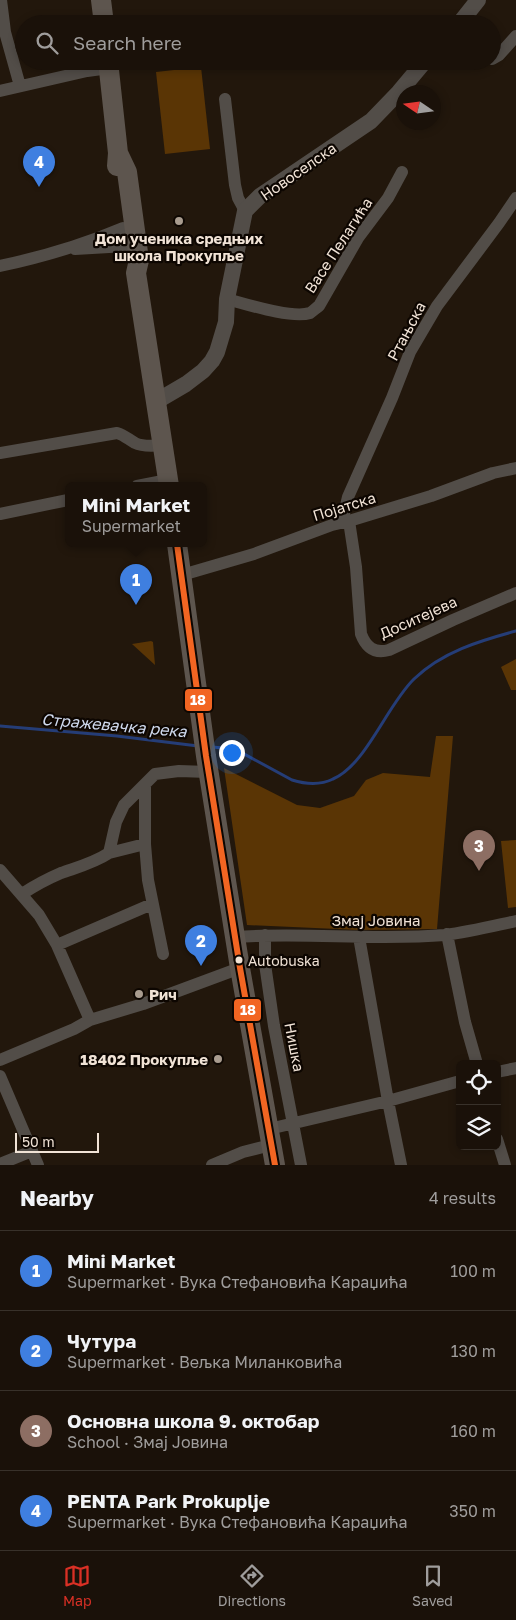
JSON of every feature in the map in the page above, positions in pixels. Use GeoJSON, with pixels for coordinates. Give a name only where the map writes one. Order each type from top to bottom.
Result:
{"type":"FeatureCollection","features":[{"type":"Feature","properties":{"kind":"main road"},"geometry":{"type":"LineString","coordinates":[[100,0],[102,15]]}},
{"type":"Feature","properties":{"kind":"main road"},"geometry":{"type":"LineString","coordinates":[[110,70],[118,153],[116,174],[124,237],[128,264],[136,273]]}},
{"type":"Feature","properties":{"kind":"main road"},"geometry":{"type":"LineString","coordinates":[[118,153],[127,172],[139,260],[136,273],[168,482]]}},
{"type":"Feature","properties":{"kind":"main road"},"geometry":{"type":"LineString","coordinates":[[177,547],[207,764],[240,968],[275,1165]]}},
{"type":"Feature","properties":{"kind":"street"},"geometry":{"type":"LineString","coordinates":[[1,0],[2,32],[20,86]]}},
{"type":"Feature","properties":{"kind":"street"},"geometry":{"type":"LineString","coordinates":[[466,15],[478,0]]}},
{"type":"Feature","properties":{"kind":"street"},"geometry":{"type":"LineString","coordinates":[[501,53],[516,36]]}},
{"type":"Feature","properties":{"kind":"street"},"geometry":{"type":"LineString","coordinates":[[0,91],[90,70]]}},
{"type":"Feature","properties":{"kind":"street","name":"Новоселска"},"geometry":{"type":"LineString","coordinates":[[157,402],[196,376],[212,361],[221,343],[226,322],[227,299],[246,211],[260,196],[371,121],[417,70]]}},
{"type":"Feature","properties":{"kind":"street"},"geometry":{"type":"LineString","coordinates":[[225,99],[235,185],[238,198],[246,211]]}},
{"type":"Feature","properties":{"kind":"street","name":"Васе Пелагића"},"geometry":{"type":"LineString","coordinates":[[227,299],[284,313],[303,314],[311,312],[319,306],[358,238],[388,198],[402,172]]}},
{"type":"Feature","properties":{"kind":"street","name":"Ртањска"},"geometry":{"type":"LineString","coordinates":[[346,522],[348,497],[392,398],[410,352],[437,306],[516,198]]}},
{"type":"Feature","properties":{"kind":"street"},"geometry":{"type":"LineString","coordinates":[[0,266],[70,249],[84,242],[124,237]]}},
{"type":"Feature","properties":{"kind":"street"},"geometry":{"type":"LineString","coordinates":[[70,249],[86,249],[124,237]]}},
{"type":"Feature","properties":{"kind":"street"},"geometry":{"type":"LineString","coordinates":[[0,453],[117,433],[143,446],[163,445]]}},
{"type":"Feature","properties":{"kind":"street","name":"Појатска"},"geometry":{"type":"LineString","coordinates":[[182,575],[254,554],[346,522],[430,496],[493,473],[516,468]]}},
{"type":"Feature","properties":{"kind":"street"},"geometry":{"type":"LineString","coordinates":[[0,514],[65,501]]}},
{"type":"Feature","properties":{"kind":"street","name":"Доситејева"},"geometry":{"type":"LineString","coordinates":[[346,522],[353,542],[361,634],[364,642],[372,650],[382,652],[389,650],[461,616],[516,593]]}},
{"type":"Feature","properties":{"kind":"street"},"geometry":{"type":"LineString","coordinates":[[109,852],[116,822],[124,805],[155,774],[179,771],[207,764]]}},
{"type":"Feature","properties":{"kind":"street"},"geometry":{"type":"LineString","coordinates":[[144,784],[148,880],[163,954]]}},
{"type":"Feature","properties":{"kind":"street"},"geometry":{"type":"LineString","coordinates":[[22,894],[60,874],[98,861],[109,852],[145,844]]}},
{"type":"Feature","properties":{"kind":"street"},"geometry":{"type":"LineString","coordinates":[[0,870],[39,915],[58,945],[90,1020]]}},
{"type":"Feature","properties":{"kind":"street"},"geometry":{"type":"LineString","coordinates":[[58,945],[152,904]]}},
{"type":"Feature","properties":{"kind":"street","name":"Змај Јовина"},"geometry":{"type":"LineString","coordinates":[[235,937],[265,935],[359,938],[410,937],[447,934],[516,921]]}},
{"type":"Feature","properties":{"kind":"street"},"geometry":{"type":"LineString","coordinates":[[447,934],[465,1022],[476,1060]]}},
{"type":"Feature","properties":{"kind":"street","name":"Нишка"},"geometry":{"type":"LineString","coordinates":[[265,935],[265,964],[274,1026],[301,1165]]}},
{"type":"Feature","properties":{"kind":"street"},"geometry":{"type":"LineString","coordinates":[[359,938],[401,1165]]}},
{"type":"Feature","properties":{"kind":"street"},"geometry":{"type":"LineString","coordinates":[[0,1060],[74,1029],[90,1020],[143,1004],[240,968]]}},
{"type":"Feature","properties":{"kind":"street"},"geometry":{"type":"LineString","coordinates":[[501,1071],[516,1068]]}},
{"type":"Feature","properties":{"kind":"street"},"geometry":{"type":"LineString","coordinates":[[0,1076],[38,1165]]}},
{"type":"Feature","properties":{"kind":"street"},"geometry":{"type":"LineString","coordinates":[[212,1165],[243,1152],[293,1124],[456,1082]]}},
{"type":"Feature","properties":{"kind":"street"},"geometry":{"type":"LineString","coordinates":[[500,1150],[505,1165]]}},
{"type":"Feature","properties":{"kind":"street"},"geometry":{"type":"LineString","coordinates":[[0,1164],[32,1151]]}},
{"type":"Feature","properties":{"kind":"shaded area"},"geometry":{"type":"Polygon","coordinates":[[[201,70],[210,149],[165,154],[156,72],[201,70]]]}},
{"type":"Feature","properties":{"kind":"shaded area"},"geometry":{"type":"Polygon","coordinates":[[[153,642],[155,665],[132,644],[153,642]]]}},
{"type":"Feature","properties":{"kind":"shaded area"},"geometry":{"type":"Polygon","coordinates":[[[516,659],[516,690],[511,690],[501,667],[516,659]]]}},
{"type":"Feature","properties":{"kind":"shaded area"},"geometry":{"type":"Polygon","coordinates":[[[436,736],[453,736],[437,929],[359,930],[247,925],[224,768],[297,805],[320,808],[354,796],[366,780],[383,773],[430,777],[436,736]]]}},
{"type":"Feature","properties":{"kind":"shaded area"},"geometry":{"type":"Polygon","coordinates":[[[516,840],[516,907],[508,908],[501,841],[516,840]]]}},
{"type":"Feature","properties":{"kind":"waterway","name":"Стражевачка река"},"geometry":{"type":"LineString","coordinates":[[212,747],[235,749],[292,780],[313,783],[328,781],[345,772],[356,761],[404,690],[425,670],[462,649],[516,631]]}},
{"type":"Feature","properties":{"kind":"waterway","name":"Стражевачка река"},"geometry":{"type":"LineString","coordinates":[[0,726],[117,736],[198,746]]}},
{"type":"Feature","properties":{"kind":"transit line","name":"18"},"geometry":{"type":"LineString","coordinates":[[177,547],[206,756],[240,968],[275,1165]]}},
{"type":"Feature","properties":{"kind":"place","name":"PENTA Park Prokuplje"},"geometry":{"type":"Point","coordinates":[39,187]}},
{"type":"Feature","properties":{"kind":"place","name":"Дом ученика средњих школа Прокупље"},"geometry":{"type":"Point","coordinates":[179,221]}},
{"type":"Feature","properties":{"kind":"place","name":"Mini Market"},"geometry":{"type":"Point","coordinates":[136,605]}},
{"type":"Feature","properties":{"kind":"place","name":"Основна школа 9. октобар"},"geometry":{"type":"Point","coordinates":[479,871]}},
{"type":"Feature","properties":{"kind":"place","name":"Autobuska"},"geometry":{"type":"Point","coordinates":[239,960]}},
{"type":"Feature","properties":{"kind":"place","name":"Чутура"},"geometry":{"type":"Point","coordinates":[201,966]}},
{"type":"Feature","properties":{"kind":"place","name":"Рич"},"geometry":{"type":"Point","coordinates":[139,994]}},
{"type":"Feature","properties":{"kind":"place","name":"18402 Прокупље"},"geometry":{"type":"Point","coordinates":[218,1059]}}]}
